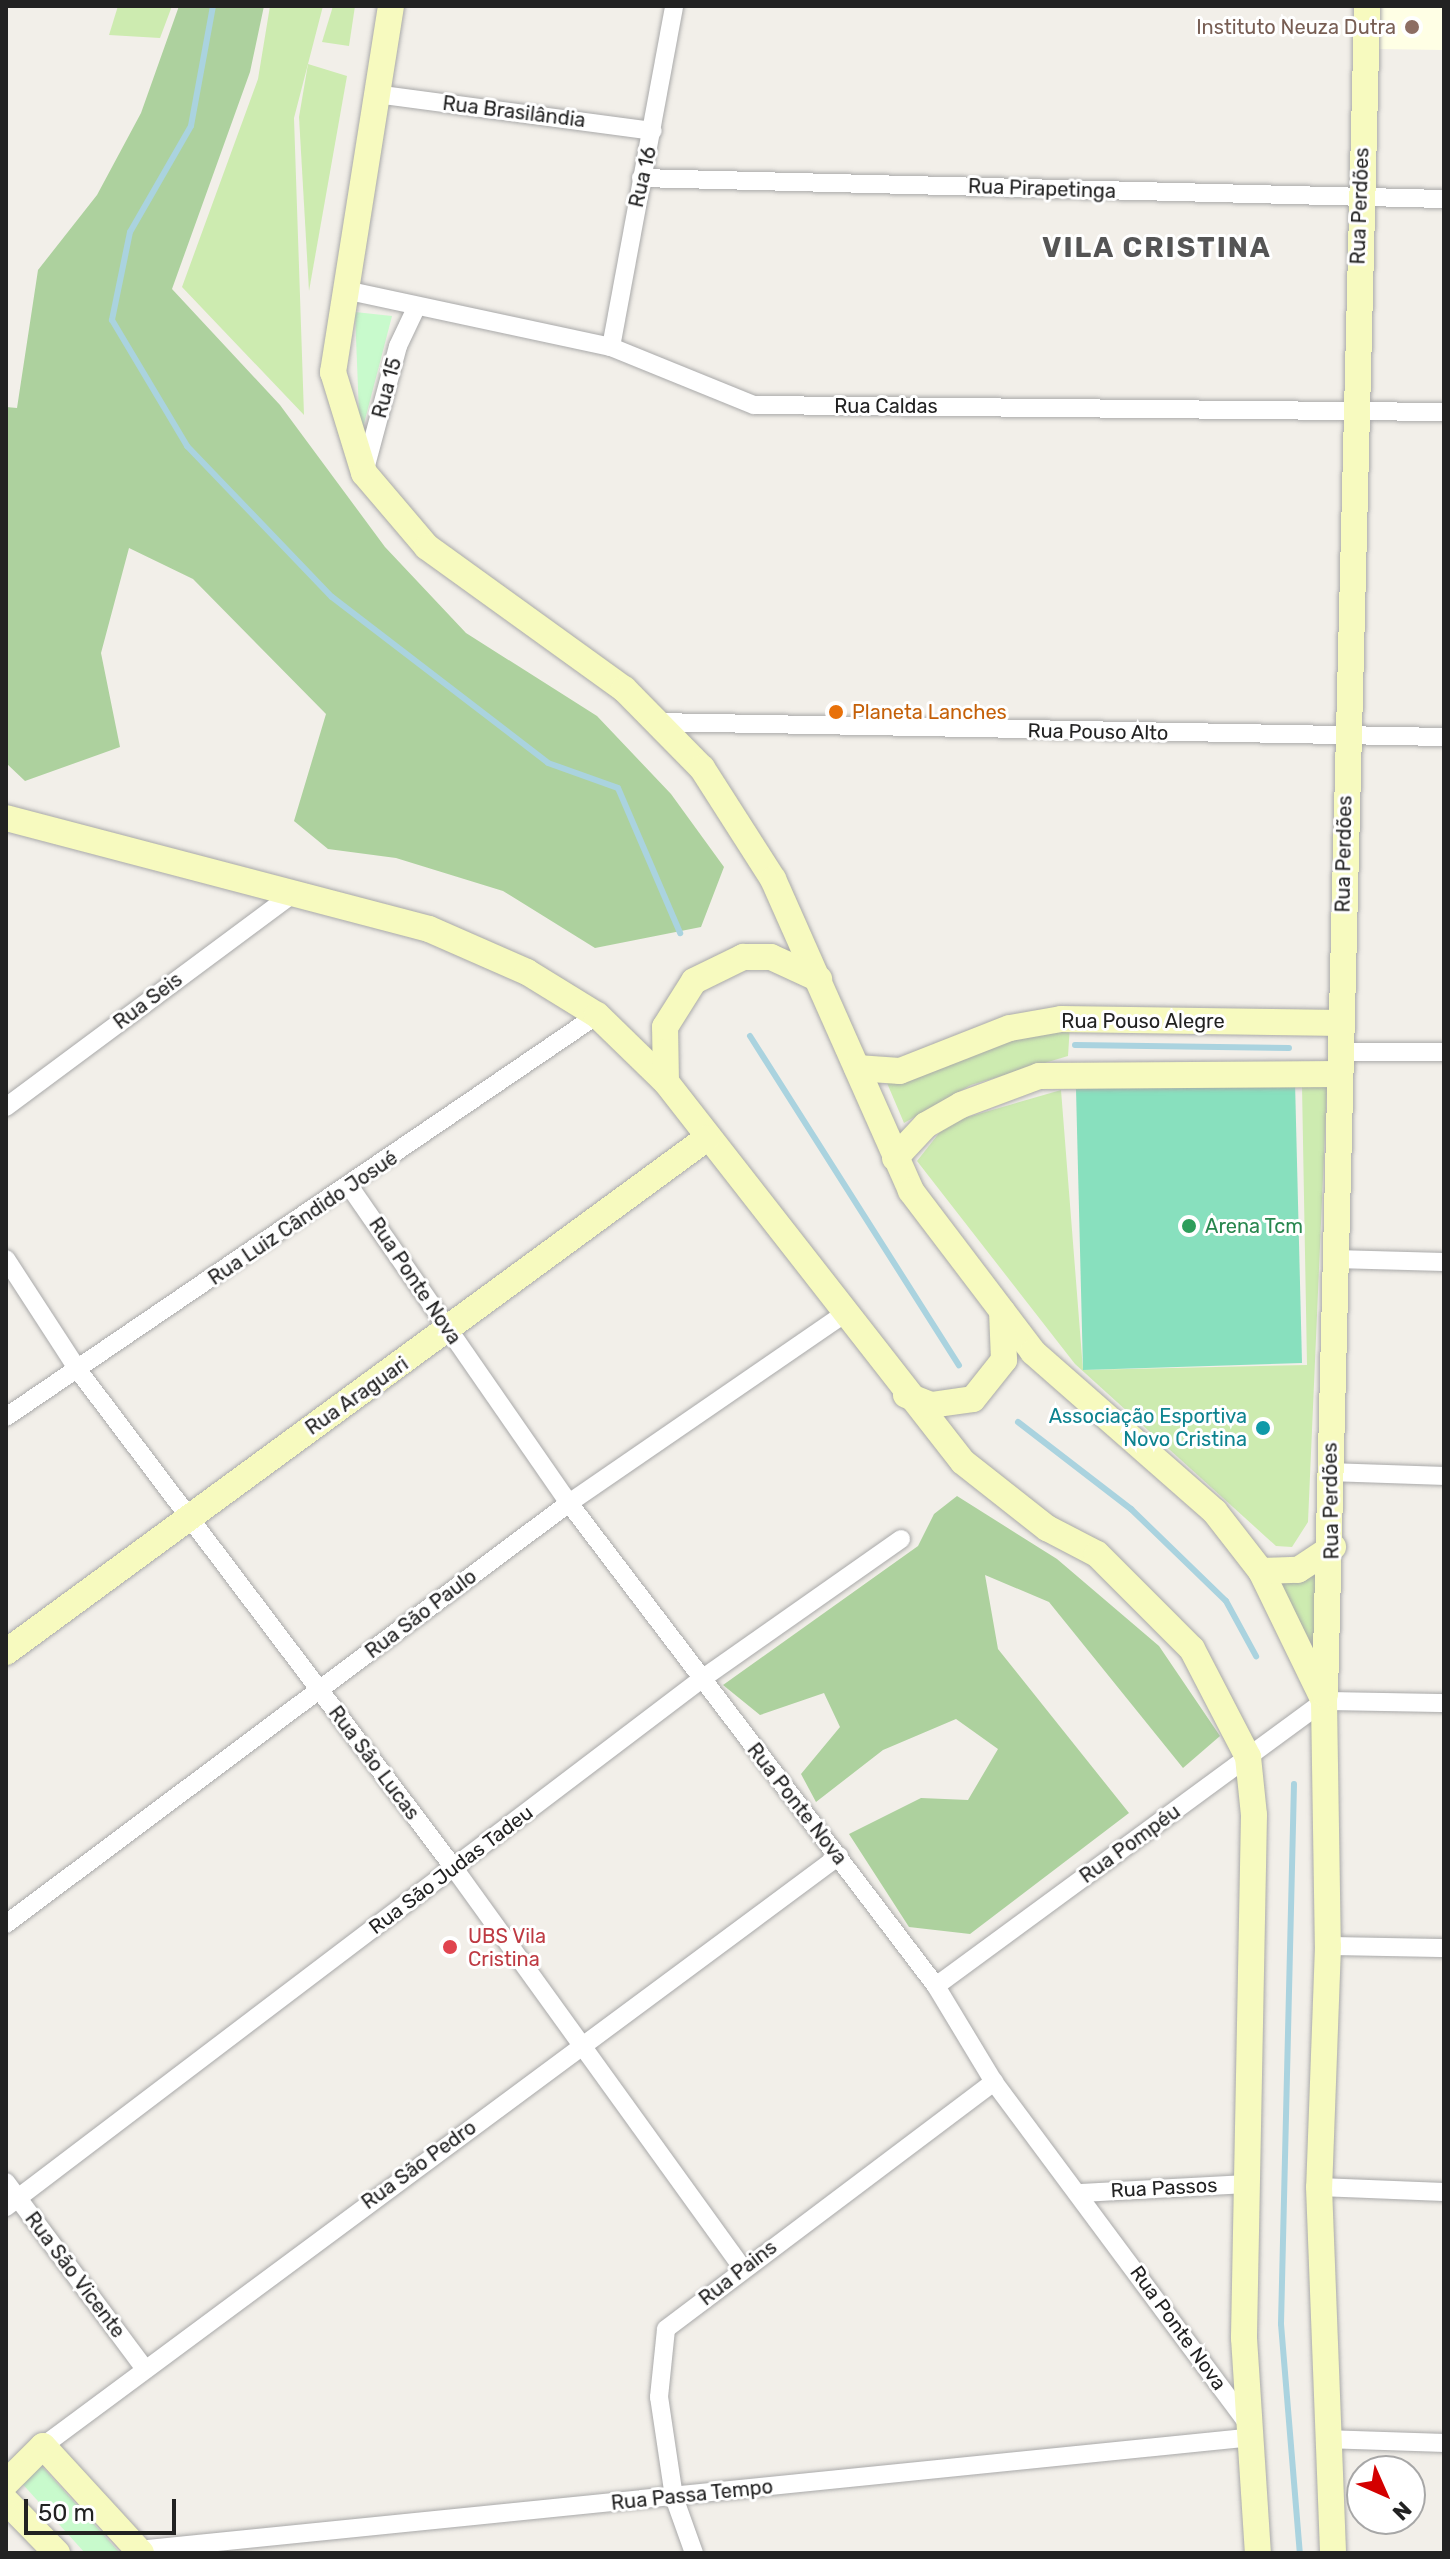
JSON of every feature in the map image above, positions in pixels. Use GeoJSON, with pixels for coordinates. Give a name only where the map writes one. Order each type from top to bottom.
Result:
{"type":"FeatureCollection","features":[{"type":"Feature","properties":{"kind":"main road"},"geometry":{"type":"LineString","coordinates":[[391,6],[333,372],[364,473],[427,547],[624,689],[702,768],[773,879],[911,1191],[1002,1311],[1098,1416],[1215,1512],[1261,1571],[1324,1701]]}},
{"type":"Feature","properties":{"kind":"main road","name":"Rua Perdões"},"geometry":{"type":"LineString","coordinates":[[1333,2553],[1325,2439],[1319,2187],[1328,1946],[1324,1701],[1333,1547],[1330,1472],[1353,410],[1367,6]]}},
{"type":"Feature","properties":{"kind":"main road"},"geometry":{"type":"LineString","coordinates":[[10,823],[429,929],[527,972],[597,1015],[666,1082],[906,1395],[963,1462],[1047,1528],[1097,1554],[1160,1611],[1218,1691],[1248,1757],[1254,1815],[1245,2429],[1258,2553]]}},
{"type":"Feature","properties":{"kind":"main road"},"geometry":{"type":"LineString","coordinates":[[666,1082],[665,1027],[694,981],[743,957],[771,957],[819,979]]}},
{"type":"Feature","properties":{"kind":"main road","name":"Rua Pouso Alegre"},"geometry":{"type":"LineString","coordinates":[[857,1068],[900,1071],[1010,1028],[1061,1019],[1342,1023]]}},
{"type":"Feature","properties":{"kind":"main road"},"geometry":{"type":"LineString","coordinates":[[895,1158],[926,1125],[1039,1076],[1341,1063]]}},
{"type":"Feature","properties":{"kind":"main road","name":"Rua Araguari"},"geometry":{"type":"LineString","coordinates":[[6,1652],[190,1515],[449,1332],[707,1138]]}},
{"type":"Feature","properties":{"kind":"main road"},"geometry":{"type":"LineString","coordinates":[[906,1395],[931,1405],[973,1399],[1004,1360],[1002,1311]]}},
{"type":"Feature","properties":{"kind":"main road"},"geometry":{"type":"LineString","coordinates":[[1261,1571],[1298,1570],[1333,1547]]}},
{"type":"Feature","properties":{"kind":"main road"},"geometry":{"type":"LineString","coordinates":[[43,2446],[140,2552]]}},
{"type":"Feature","properties":{"kind":"main road","name":"Rua São Pedro"},"geometry":{"type":"LineString","coordinates":[[6,2483],[43,2446]]}},
{"type":"Feature","properties":{"kind":"main road"},"geometry":{"type":"LineString","coordinates":[[6,2501],[57,2553]]}},
{"type":"Feature","properties":{"kind":"street","name":"Rua 16"},"geometry":{"type":"LineString","coordinates":[[611,347],[674,6]]}},
{"type":"Feature","properties":{"kind":"street","name":"Rua Brasilândia"},"geometry":{"type":"LineString","coordinates":[[376,94],[653,131]]}},
{"type":"Feature","properties":{"kind":"street","name":"Rua Pirapetinga"},"geometry":{"type":"LineString","coordinates":[[641,178],[1444,199]]}},
{"type":"Feature","properties":{"kind":"street","name":"Rua Caldas"},"geometry":{"type":"LineString","coordinates":[[345,290],[611,347],[754,405],[1444,412]]}},
{"type":"Feature","properties":{"kind":"street","name":"Rua 15"},"geometry":{"type":"LineString","coordinates":[[364,473],[398,346],[417,306]]}},
{"type":"Feature","properties":{"kind":"street","name":"Rua Pouso Alto"},"geometry":{"type":"LineString","coordinates":[[656,722],[1444,737]]}},
{"type":"Feature","properties":{"kind":"street","name":"Rua Seis"},"geometry":{"type":"LineString","coordinates":[[6,1107],[291,895]]}},
{"type":"Feature","properties":{"kind":"street","name":"Rua Luiz Cândido Josué"},"geometry":{"type":"LineString","coordinates":[[6,1417],[350,1187],[597,1015]]}},
{"type":"Feature","properties":{"kind":"street"},"geometry":{"type":"LineString","coordinates":[[1341,1063],[1444,1052]]}},
{"type":"Feature","properties":{"kind":"street","name":"Rua Ponte Nova"},"geometry":{"type":"LineString","coordinates":[[350,1187],[569,1503],[699,1681],[839,1856],[936,1986],[994,2082],[1081,2193],[1245,2429]]}},
{"type":"Feature","properties":{"kind":"street","name":"Rua São Lucas"},"geometry":{"type":"LineString","coordinates":[[6,1259],[78,1370],[454,1868],[742,2268]]}},
{"type":"Feature","properties":{"kind":"street"},"geometry":{"type":"LineString","coordinates":[[1335,1259],[1444,1262]]}},
{"type":"Feature","properties":{"kind":"street","name":"Rua São Paulo"},"geometry":{"type":"LineString","coordinates":[[6,1924],[569,1503],[844,1314]]}},
{"type":"Feature","properties":{"kind":"street"},"geometry":{"type":"LineString","coordinates":[[1330,1472],[1444,1476]]}},
{"type":"Feature","properties":{"kind":"street","name":"Rua São Judas Tadeu"},"geometry":{"type":"LineString","coordinates":[[12,2203],[699,1681],[901,1539]]}},
{"type":"Feature","properties":{"kind":"street"},"geometry":{"type":"LineString","coordinates":[[1324,1701],[1444,1703]]}},
{"type":"Feature","properties":{"kind":"street","name":"Rua Pompéu"},"geometry":{"type":"LineString","coordinates":[[936,1986],[1324,1701]]}},
{"type":"Feature","properties":{"kind":"street","name":"Rua São Pedro"},"geometry":{"type":"LineString","coordinates":[[43,2446],[144,2368],[839,1856]]}},
{"type":"Feature","properties":{"kind":"street"},"geometry":{"type":"LineString","coordinates":[[1328,1946],[1444,1948]]}},
{"type":"Feature","properties":{"kind":"street","name":"Rua Pains"},"geometry":{"type":"LineString","coordinates":[[694,2553],[674,2497],[659,2397],[666,2329],[742,2268],[994,2082]]}},
{"type":"Feature","properties":{"kind":"street","name":"Rua São Vicente"},"geometry":{"type":"LineString","coordinates":[[6,2182],[12,2203],[144,2368]]}},
{"type":"Feature","properties":{"kind":"street","name":"Rua Passos"},"geometry":{"type":"LineString","coordinates":[[1081,2193],[1247,2184]]}},
{"type":"Feature","properties":{"kind":"street"},"geometry":{"type":"LineString","coordinates":[[1319,2187],[1444,2192]]}},
{"type":"Feature","properties":{"kind":"street","name":"Rua Passa Tempo"},"geometry":{"type":"LineString","coordinates":[[140,2552],[674,2497],[1245,2429]]}},
{"type":"Feature","properties":{"kind":"street"},"geometry":{"type":"LineString","coordinates":[[1325,2439],[1444,2443]]}},
{"type":"Feature","properties":{"kind":"shaded area","name":"Instituto Neuza Dutra"},"geometry":{"type":"Polygon","coordinates":[[[1380,6],[1444,6],[1444,50],[1379,49],[1380,6]]]}},
{"type":"Feature","properties":{"kind":"green space"},"geometry":{"type":"Polygon","coordinates":[[[118,6],[172,6],[160,38],[109,35],[118,6]]]}},
{"type":"Feature","properties":{"kind":"green space"},"geometry":{"type":"Polygon","coordinates":[[[179,6],[264,6],[250,72],[172,289],[280,405],[385,547],[466,633],[597,716],[671,794],[724,867],[701,927],[595,948],[503,891],[396,858],[328,849],[294,821],[326,714],[193,579],[129,548],[101,653],[120,747],[25,781],[6,763],[6,407],[17,408],[38,270],[97,195],[141,113],[179,6]]]}},
{"type":"Feature","properties":{"kind":"green space"},"geometry":{"type":"Polygon","coordinates":[[[270,6],[323,6],[294,118],[304,415],[182,287],[258,79],[270,6]]]}},
{"type":"Feature","properties":{"kind":"green space"},"geometry":{"type":"Polygon","coordinates":[[[333,6],[355,6],[349,46],[322,42],[333,6]]]}},
{"type":"Feature","properties":{"kind":"green space"},"geometry":{"type":"Polygon","coordinates":[[[308,64],[347,76],[309,291],[299,117],[308,64]]]}},
{"type":"Feature","properties":{"kind":"green space"},"geometry":{"type":"Polygon","coordinates":[[[355,312],[392,316],[360,439],[355,312]]]}},
{"type":"Feature","properties":{"kind":"green space"},"geometry":{"type":"Polygon","coordinates":[[[1070,1025],[1068,1056],[971,1085],[904,1123],[887,1083],[1017,1036],[1070,1025]]]}},
{"type":"Feature","properties":{"kind":"green space","name":"Arena Tcm"},"geometry":{"type":"Polygon","coordinates":[[[1295,1082],[1302,1363],[1083,1370],[1076,1089],[1295,1082]]]}},
{"type":"Feature","properties":{"kind":"green space"},"geometry":{"type":"Polygon","coordinates":[[[1327,1085],[1308,1522],[1292,1547],[1276,1546],[1075,1364],[917,1161],[947,1123],[1061,1090],[1083,1370],[1307,1365],[1302,1086],[1327,1085]]]}},
{"type":"Feature","properties":{"kind":"green space"},"geometry":{"type":"Polygon","coordinates":[[[957,1496],[1057,1559],[1159,1646],[1220,1736],[1183,1768],[1049,1602],[985,1575],[998,1649],[1129,1813],[970,1934],[909,1927],[849,1834],[921,1798],[968,1800],[998,1749],[956,1719],[883,1750],[816,1802],[801,1774],[840,1727],[824,1693],[760,1715],[723,1685],[918,1546],[934,1514],[957,1496]]]}},
{"type":"Feature","properties":{"kind":"green space"},"geometry":{"type":"Polygon","coordinates":[[[1318,1574],[1318,1668],[1280,1582],[1318,1574]]]}},
{"type":"Feature","properties":{"kind":"green space"},"geometry":{"type":"Polygon","coordinates":[[[38,2462],[120,2553],[85,2553],[18,2479],[38,2462]]]}},
{"type":"Feature","properties":{"kind":"waterway"},"geometry":{"type":"LineString","coordinates":[[213,6],[191,126],[130,232],[112,320],[187,446],[332,597],[548,763],[618,788],[680,933]]}},
{"type":"Feature","properties":{"kind":"waterway"},"geometry":{"type":"LineString","coordinates":[[750,1036],[959,1365]]}},
{"type":"Feature","properties":{"kind":"waterway"},"geometry":{"type":"LineString","coordinates":[[1075,1045],[1289,1048]]}},
{"type":"Feature","properties":{"kind":"waterway"},"geometry":{"type":"LineString","coordinates":[[1018,1422],[1131,1509],[1226,1601],[1256,1656]]}},
{"type":"Feature","properties":{"kind":"waterway"},"geometry":{"type":"LineString","coordinates":[[1294,1784],[1281,2324],[1300,2553]]}},
{"type":"Feature","properties":{"kind":"place","name":"Instituto Neuza Dutra"},"geometry":{"type":"Point","coordinates":[1412,27]}},
{"type":"Feature","properties":{"kind":"place","name":"Planeta Lanches"},"geometry":{"type":"Point","coordinates":[836,712]}},
{"type":"Feature","properties":{"kind":"place","name":"Arena Tcm"},"geometry":{"type":"Point","coordinates":[1189,1226]}},
{"type":"Feature","properties":{"kind":"place","name":"Associação Esportiva Novo Cristina"},"geometry":{"type":"Point","coordinates":[1263,1428]}},
{"type":"Feature","properties":{"kind":"place","name":"UBS Vila Cristina"},"geometry":{"type":"Point","coordinates":[450,1947]}},
{"type":"Feature","properties":{"kind":"district","name":"VILA CRISTINA"},"geometry":{"type":"Point","coordinates":[1157,248]}}]}
